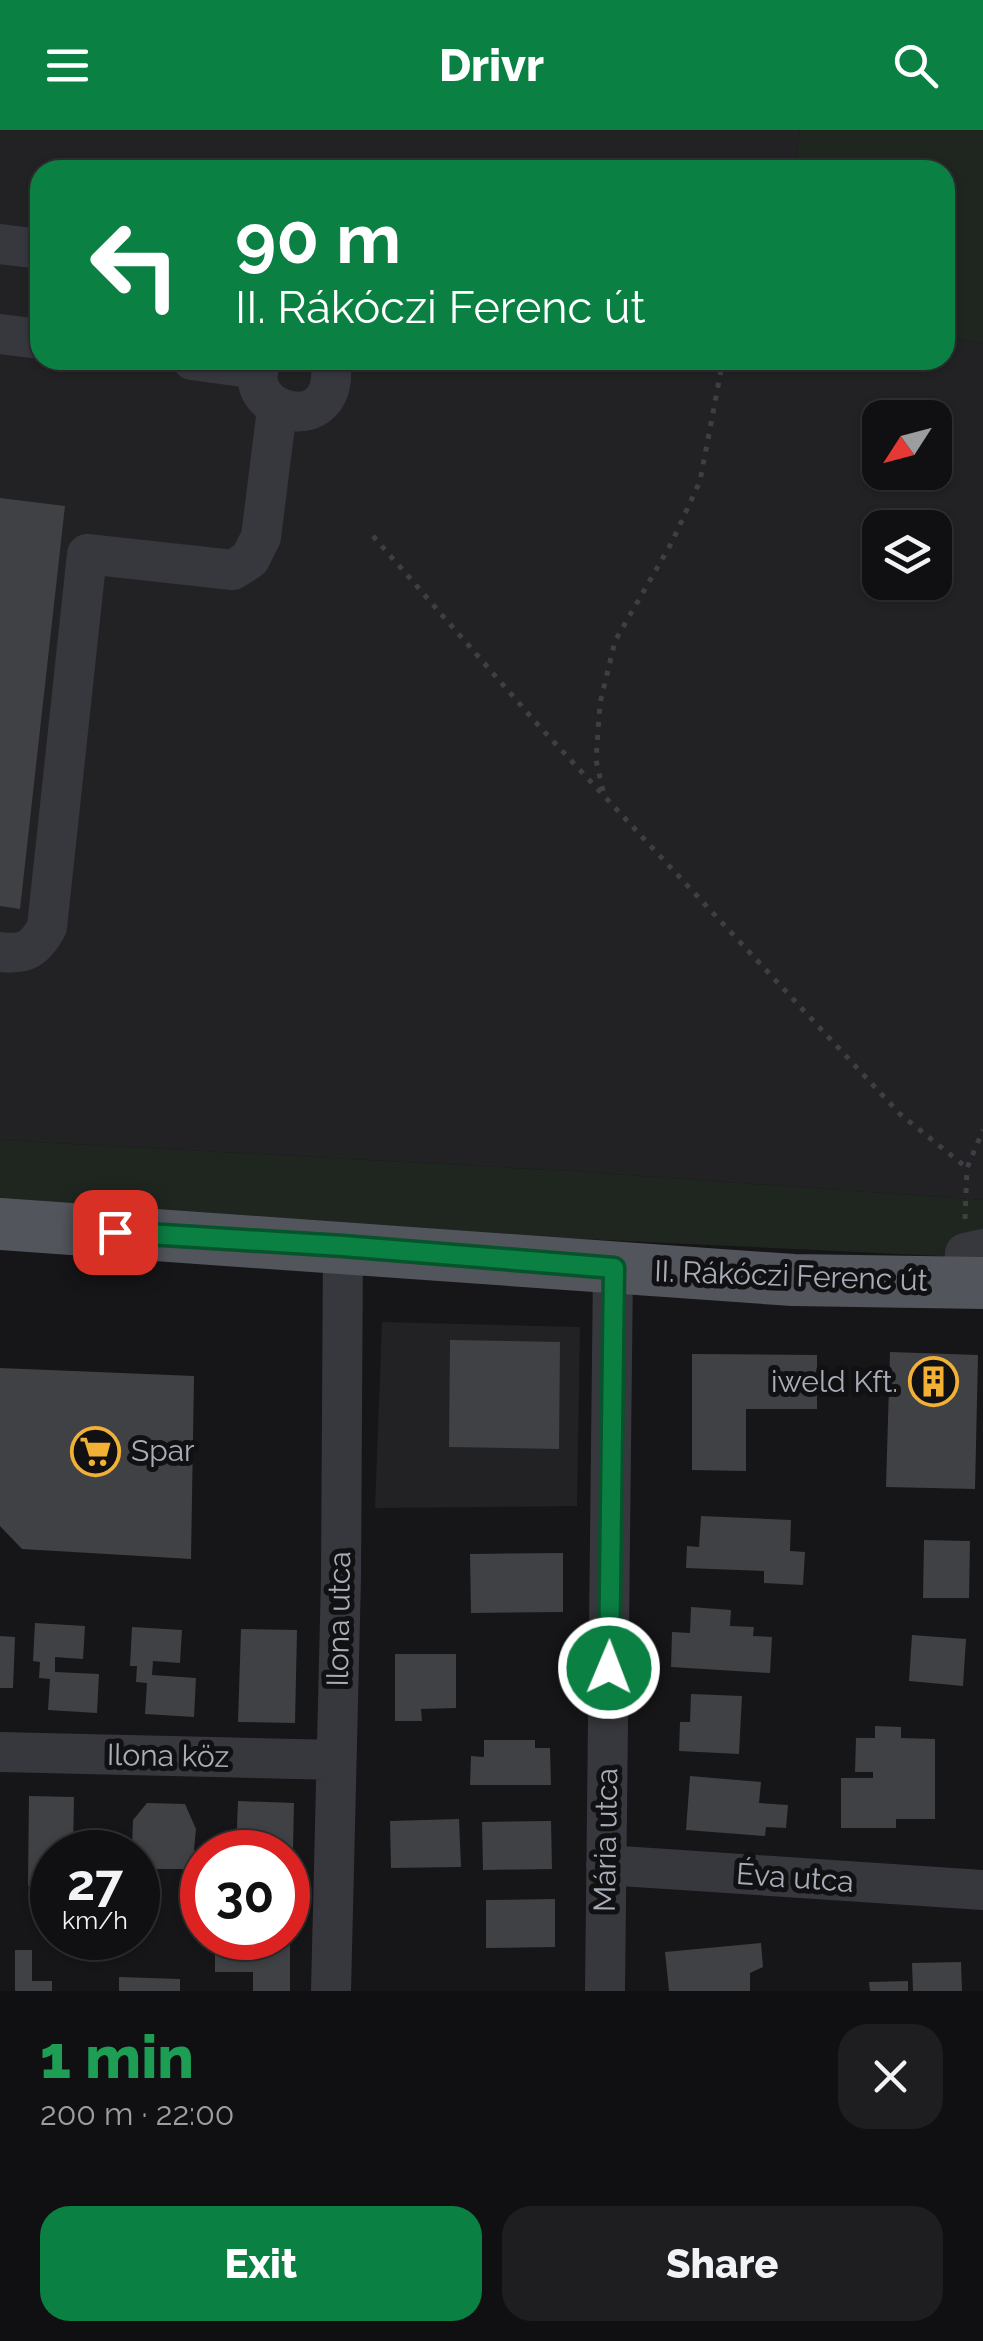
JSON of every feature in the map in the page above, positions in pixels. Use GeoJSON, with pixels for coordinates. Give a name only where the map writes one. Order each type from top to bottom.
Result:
{"type":"FeatureCollection","features":[{"type":"Feature","properties":{"kind":"main road","name":"II. Rákóczi Ferenc út"},"geometry":{"type":"LineString","coordinates":[[0,1224],[793,1280],[974,1267]]}},
{"type":"Feature","properties":{"kind":"street"},"geometry":{"type":"LineString","coordinates":[[0,244],[30,248]]}},
{"type":"Feature","properties":{"kind":"street"},"geometry":{"type":"LineString","coordinates":[[0,334],[30,338]]}},
{"type":"Feature","properties":{"kind":"street"},"geometry":{"type":"LineString","coordinates":[[260,370],[260,392],[277,410],[301,414],[322,403],[333,382],[331,370]]}},
{"type":"Feature","properties":{"kind":"street"},"geometry":{"type":"LineString","coordinates":[[0,952],[20,954],[37,946],[47,926],[88,554],[233,570],[250,559],[261,538],[277,410]]}},
{"type":"Feature","properties":{"kind":"street","name":"Ilona utca"},"geometry":{"type":"LineString","coordinates":[[331,1991],[341,1578],[343,1246]]}},
{"type":"Feature","properties":{"kind":"street","name":"Mária utca"},"geometry":{"type":"LineString","coordinates":[[605,1991],[614,1268]]}},
{"type":"Feature","properties":{"kind":"street","name":"Ilona köz"},"geometry":{"type":"LineString","coordinates":[[0,1752],[336,1760]]}},
{"type":"Feature","properties":{"kind":"street","name":"Éva utca"},"geometry":{"type":"LineString","coordinates":[[606,1865],[983,1890]]}},
{"type":"Feature","properties":{"kind":"path"},"geometry":{"type":"LineString","coordinates":[[603,794],[596,760],[600,703],[615,640],[672,542],[700,482],[722,370]]}},
{"type":"Feature","properties":{"kind":"path"},"geometry":{"type":"LineString","coordinates":[[373,536],[603,794],[900,1114],[967,1168]]}},
{"type":"Feature","properties":{"kind":"path"},"geometry":{"type":"LineString","coordinates":[[974,1267],[967,1168],[983,1130]]}},
{"type":"Feature","properties":{"kind":"shaded area"},"geometry":{"type":"Polygon","coordinates":[[[0,130],[800,130],[796,160],[30,160],[30,370],[955,370],[955,339],[983,343],[983,1200],[569,1171],[0,1140],[0,130]]]}},
{"type":"Feature","properties":{"kind":"shaded area"},"geometry":{"type":"Polygon","coordinates":[[[800,130],[983,130],[983,343],[955,339],[955,160],[796,160],[800,130]]]}},
{"type":"Feature","properties":{"kind":"shaded area"},"geometry":{"type":"Polygon","coordinates":[[[0,1140],[569,1171],[983,1200],[983,1258],[353,1228],[0,1200],[0,1140]]]}},
{"type":"Feature","properties":{"kind":"shaded area"},"geometry":{"type":"Polygon","coordinates":[[[382,1322],[580,1327],[577,1506],[375,1508],[382,1322]]]}},
{"type":"Feature","properties":{"kind":"building"},"geometry":{"type":"Polygon","coordinates":[[[0,498],[65,506],[20,909],[0,906],[0,498]]]}},
{"type":"Feature","properties":{"kind":"building"},"geometry":{"type":"Polygon","coordinates":[[[450,1340],[560,1342],[559,1449],[449,1447],[450,1340]]]}},
{"type":"Feature","properties":{"kind":"building"},"geometry":{"type":"Polygon","coordinates":[[[890,1352],[978,1355],[975,1489],[886,1487],[890,1352]]]}},
{"type":"Feature","properties":{"kind":"building"},"geometry":{"type":"Polygon","coordinates":[[[692,1354],[817,1355],[817,1409],[746,1409],[746,1471],[692,1470],[692,1354]]]}},
{"type":"Feature","properties":{"kind":"building","name":"Spar"},"geometry":{"type":"Polygon","coordinates":[[[0,1368],[194,1376],[191,1559],[22,1549],[0,1526],[0,1368]]]}},
{"type":"Feature","properties":{"kind":"building"},"geometry":{"type":"Polygon","coordinates":[[[701,1516],[791,1520],[790,1551],[805,1552],[803,1585],[764,1583],[764,1571],[686,1568],[687,1546],[699,1547],[701,1516]]]}},
{"type":"Feature","properties":{"kind":"building"},"geometry":{"type":"Polygon","coordinates":[[[924,1540],[970,1541],[969,1598],[923,1598],[924,1540]]]}},
{"type":"Feature","properties":{"kind":"building"},"geometry":{"type":"Polygon","coordinates":[[[563,1553],[563,1612],[471,1613],[470,1554],[563,1553]]]}},
{"type":"Feature","properties":{"kind":"building"},"geometry":{"type":"Polygon","coordinates":[[[691,1607],[731,1610],[730,1626],[754,1627],[753,1636],[772,1637],[770,1673],[671,1667],[672,1632],[690,1633],[691,1607]]]}},
{"type":"Feature","properties":{"kind":"building"},"geometry":{"type":"Polygon","coordinates":[[[35,1623],[85,1626],[83,1659],[55,1657],[55,1672],[99,1674],[97,1713],[48,1710],[50,1679],[39,1678],[40,1662],[33,1661],[35,1623]]]}},
{"type":"Feature","properties":{"kind":"building"},"geometry":{"type":"Polygon","coordinates":[[[132,1627],[182,1630],[180,1663],[153,1661],[152,1675],[196,1678],[194,1717],[145,1714],[147,1683],[136,1682],[137,1666],[130,1666],[132,1627]]]}},
{"type":"Feature","properties":{"kind":"building"},"geometry":{"type":"Polygon","coordinates":[[[241,1629],[297,1630],[295,1723],[238,1722],[241,1629]]]}},
{"type":"Feature","properties":{"kind":"building"},"geometry":{"type":"Polygon","coordinates":[[[912,1635],[966,1639],[963,1686],[909,1681],[912,1635]]]}},
{"type":"Feature","properties":{"kind":"building"},"geometry":{"type":"Polygon","coordinates":[[[0,1636],[15,1637],[13,1688],[0,1688],[0,1636]]]}},
{"type":"Feature","properties":{"kind":"building"},"geometry":{"type":"Polygon","coordinates":[[[395,1654],[456,1654],[456,1708],[421,1709],[422,1721],[395,1721],[395,1654]]]}},
{"type":"Feature","properties":{"kind":"building"},"geometry":{"type":"Polygon","coordinates":[[[691,1694],[742,1696],[739,1754],[679,1751],[680,1722],[690,1722],[691,1694]]]}},
{"type":"Feature","properties":{"kind":"building"},"geometry":{"type":"Polygon","coordinates":[[[875,1726],[901,1727],[901,1738],[935,1739],[935,1819],[896,1819],[896,1828],[841,1828],[841,1778],[873,1778],[873,1772],[855,1772],[856,1738],[875,1738],[875,1726]]]}},
{"type":"Feature","properties":{"kind":"building"},"geometry":{"type":"Polygon","coordinates":[[[484,1740],[535,1740],[535,1748],[550,1748],[551,1785],[470,1785],[471,1756],[484,1757],[484,1740]]]}},
{"type":"Feature","properties":{"kind":"building"},"geometry":{"type":"Polygon","coordinates":[[[690,1776],[761,1782],[759,1803],[788,1805],[786,1828],[766,1827],[765,1836],[686,1830],[690,1776]]]}},
{"type":"Feature","properties":{"kind":"building"},"geometry":{"type":"Polygon","coordinates":[[[29,1796],[74,1797],[73,1830],[30,1830],[28,1886],[29,1796]]]}},
{"type":"Feature","properties":{"kind":"building"},"geometry":{"type":"Polygon","coordinates":[[[238,1801],[294,1803],[293,1830],[237,1830],[238,1801]]]}},
{"type":"Feature","properties":{"kind":"building"},"geometry":{"type":"Polygon","coordinates":[[[147,1803],[185,1804],[196,1829],[180,1830],[180,1869],[160,1869],[160,1830],[133,1830],[133,1820],[147,1803]]]}},
{"type":"Feature","properties":{"kind":"building"},"geometry":{"type":"Polygon","coordinates":[[[459,1819],[461,1867],[391,1868],[390,1821],[459,1819]]]}},
{"type":"Feature","properties":{"kind":"building"},"geometry":{"type":"Polygon","coordinates":[[[551,1821],[552,1869],[483,1870],[482,1822],[551,1821]]]}},
{"type":"Feature","properties":{"kind":"building"},"geometry":{"type":"Polygon","coordinates":[[[555,1899],[555,1947],[486,1948],[486,1900],[555,1899]]]}},
{"type":"Feature","properties":{"kind":"building"},"geometry":{"type":"Polygon","coordinates":[[[761,1943],[763,1967],[750,1973],[750,1991],[669,1991],[665,1952],[761,1943]]]}},
{"type":"Feature","properties":{"kind":"building"},"geometry":{"type":"Polygon","coordinates":[[[15,1950],[30,1950],[32,1981],[52,1981],[52,1991],[15,1991],[15,1950]]]}},
{"type":"Feature","properties":{"kind":"building"},"geometry":{"type":"Polygon","coordinates":[[[215,1960],[290,1960],[290,1991],[253,1991],[253,1972],[215,1972],[215,1960]]]}},
{"type":"Feature","properties":{"kind":"building"},"geometry":{"type":"Polygon","coordinates":[[[961,1962],[962,1991],[913,1991],[912,1963],[961,1962]]]}},
{"type":"Feature","properties":{"kind":"building"},"geometry":{"type":"Polygon","coordinates":[[[119,1977],[180,1979],[180,1991],[119,1991],[119,1977]]]}},
{"type":"Feature","properties":{"kind":"building"},"geometry":{"type":"Polygon","coordinates":[[[908,1981],[908,1991],[870,1991],[869,1982],[908,1981]]]}},
{"type":"Feature","properties":{"kind":"place","name":"iweld Kft."},"geometry":{"type":"Point","coordinates":[933,1382]}},
{"type":"Feature","properties":{"kind":"place","name":"Spar"},"geometry":{"type":"Point","coordinates":[96,1451]}},
{"type":"Feature","properties":{"kind":"route"},"geometry":{"type":"LineString","coordinates":[[115,1232],[614,1268],[609,1668]]}}]}
